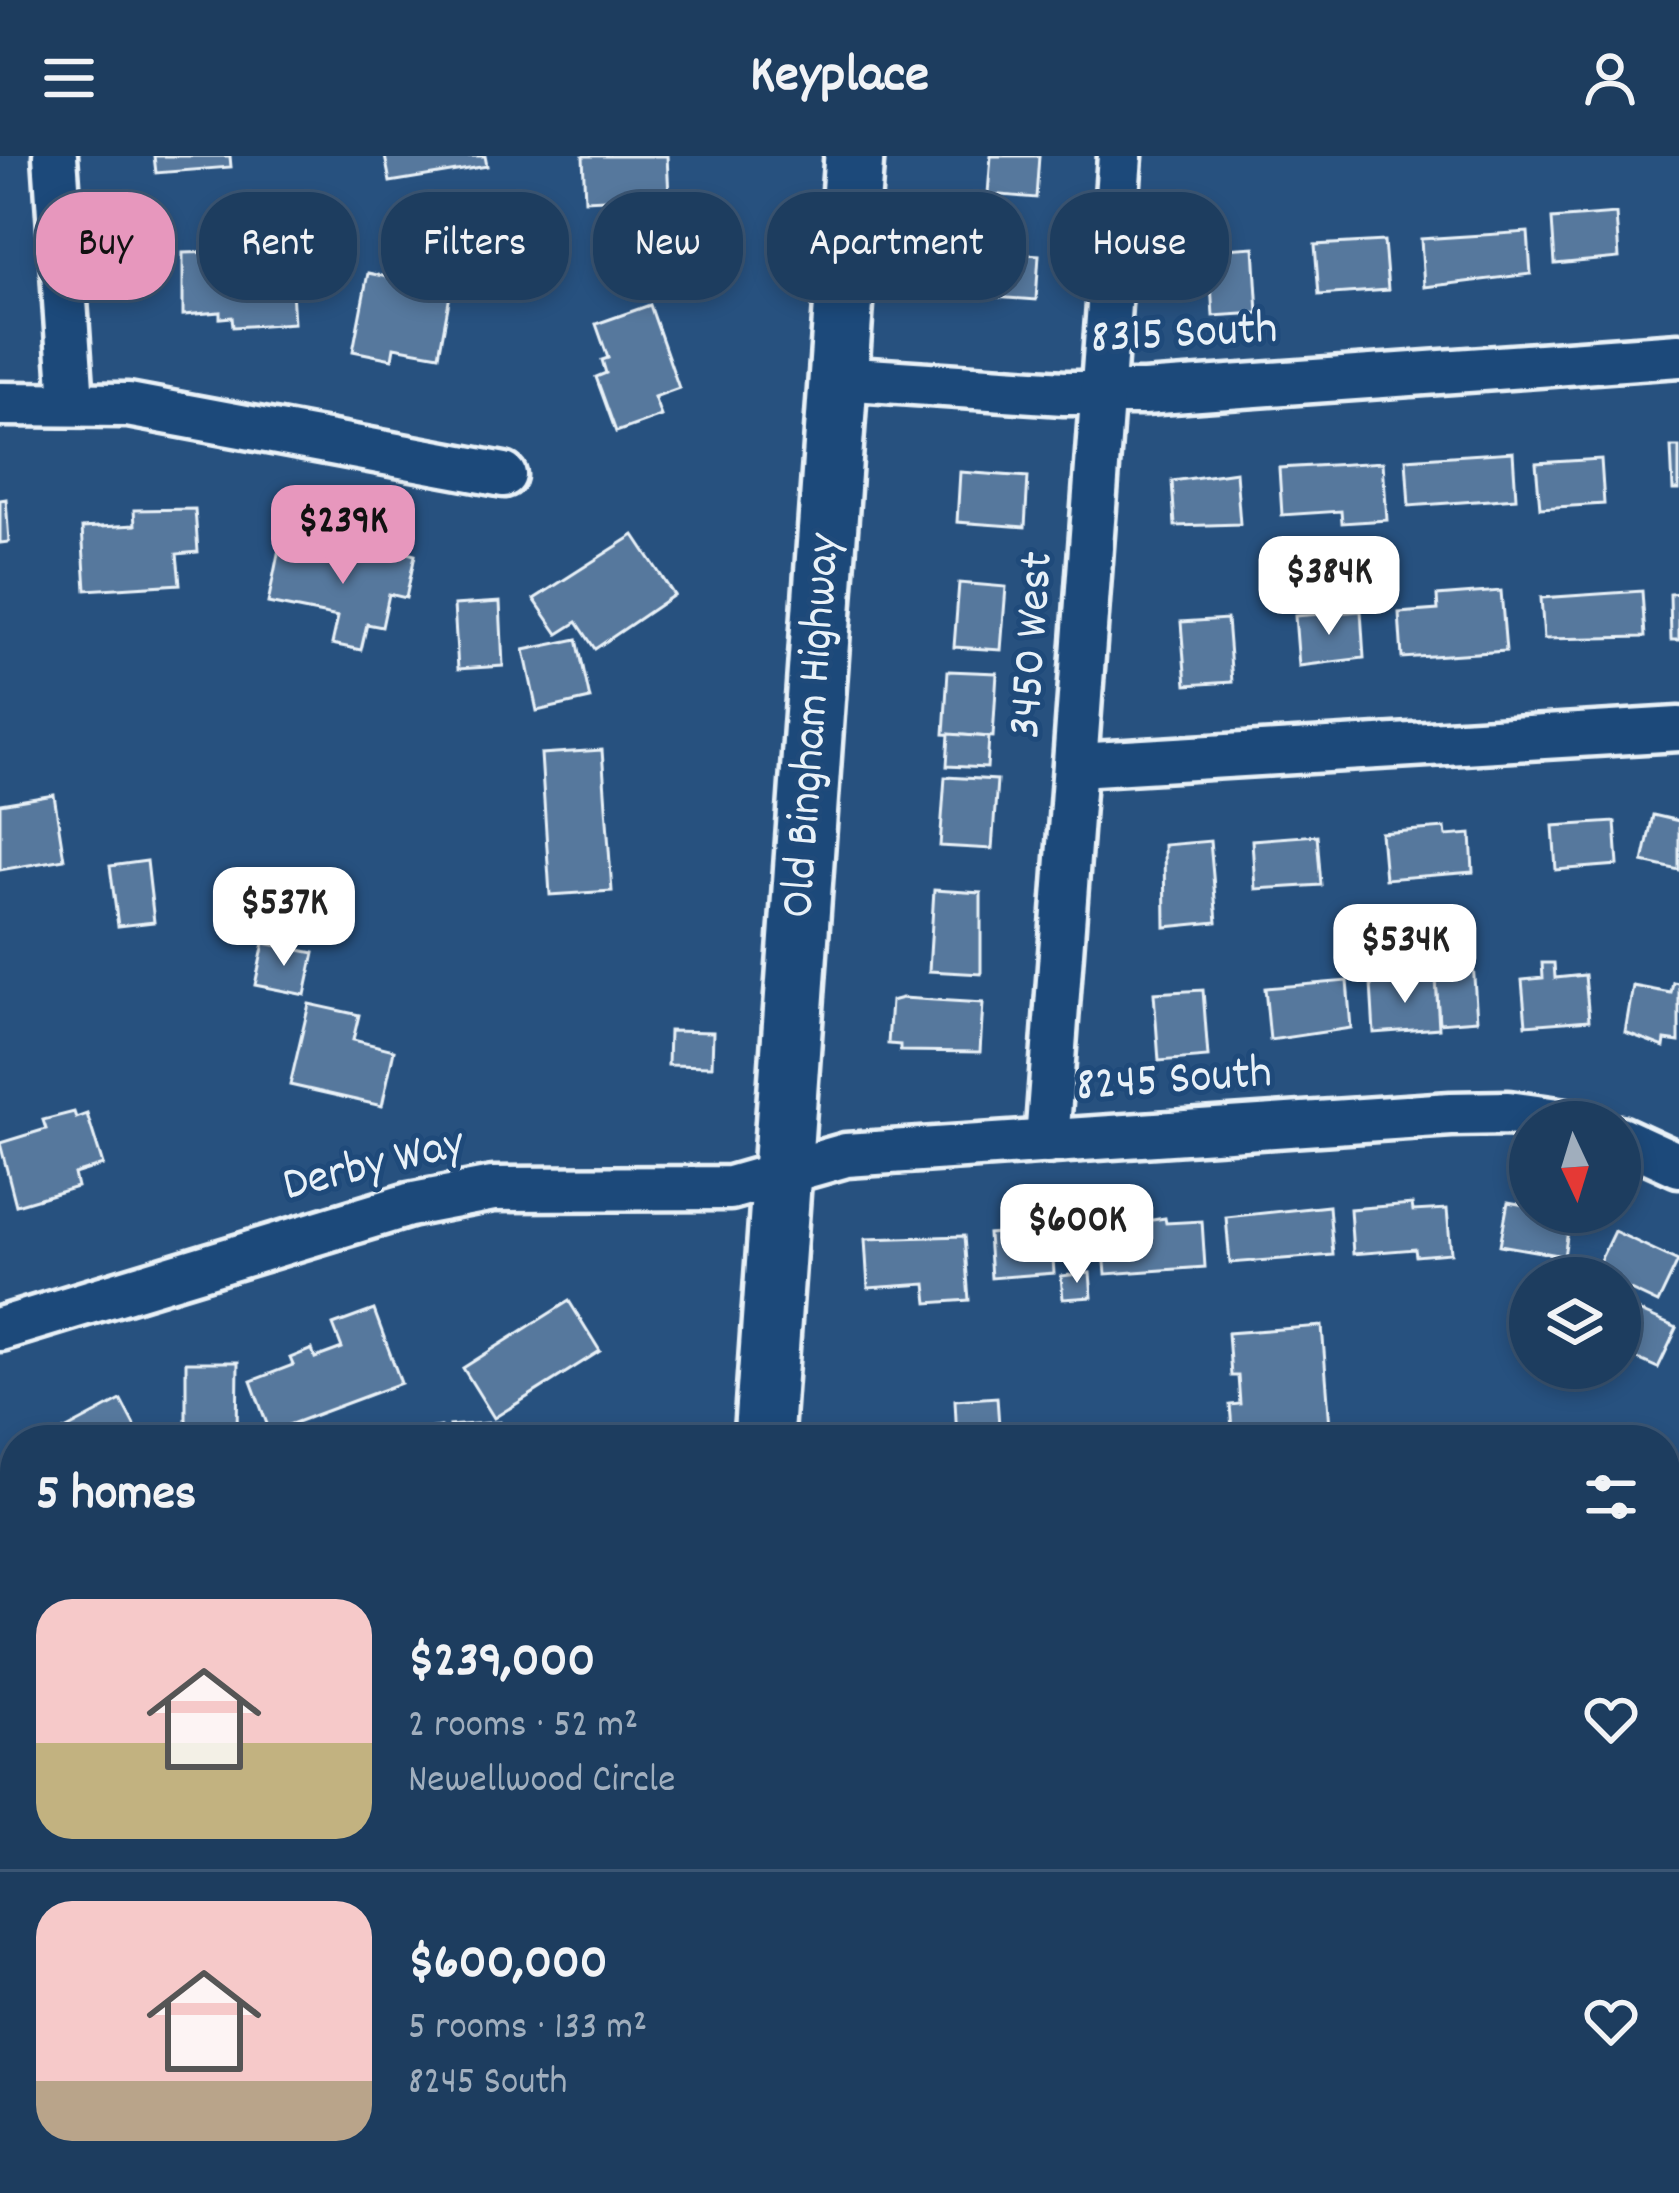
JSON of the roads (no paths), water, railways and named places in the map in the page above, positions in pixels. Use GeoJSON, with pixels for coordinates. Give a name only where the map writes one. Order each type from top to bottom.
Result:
{"type":"FeatureCollection","features":[{"type":"Feature","properties":{"kind":"street"},"geometry":{"type":"LineString","coordinates":[[55,156],[72,402]]}},
{"type":"Feature","properties":{"kind":"street","name":"Old Bingham Highway"},"geometry":{"type":"LineString","coordinates":[[764,1425],[854,156]]}},
{"type":"Feature","properties":{"kind":"street","name":"3450 West"},"geometry":{"type":"LineString","coordinates":[[1048,1142],[1120,156]]}},
{"type":"Feature","properties":{"kind":"street","name":"8315 South"},"geometry":{"type":"LineString","coordinates":[[838,378],[1104,393],[1679,355]]}},
{"type":"Feature","properties":{"kind":"street"},"geometry":{"type":"LineString","coordinates":[[0,404],[72,402],[181,413],[504,475]]}},
{"type":"Feature","properties":{"kind":"street"},"geometry":{"type":"LineString","coordinates":[[1077,765],[1679,729]]}},
{"type":"Feature","properties":{"kind":"street","name":"8245 South"},"geometry":{"type":"LineString","coordinates":[[784,1172],[847,1155],[1509,1113]]}},
{"type":"Feature","properties":{"kind":"street"},"geometry":{"type":"LineString","coordinates":[[1641,1148],[1679,1165]]}},
{"type":"Feature","properties":{"kind":"street","name":"Derby Way"},"geometry":{"type":"LineString","coordinates":[[0,1329],[409,1205],[493,1189],[730,1188],[784,1172]]}}]}
